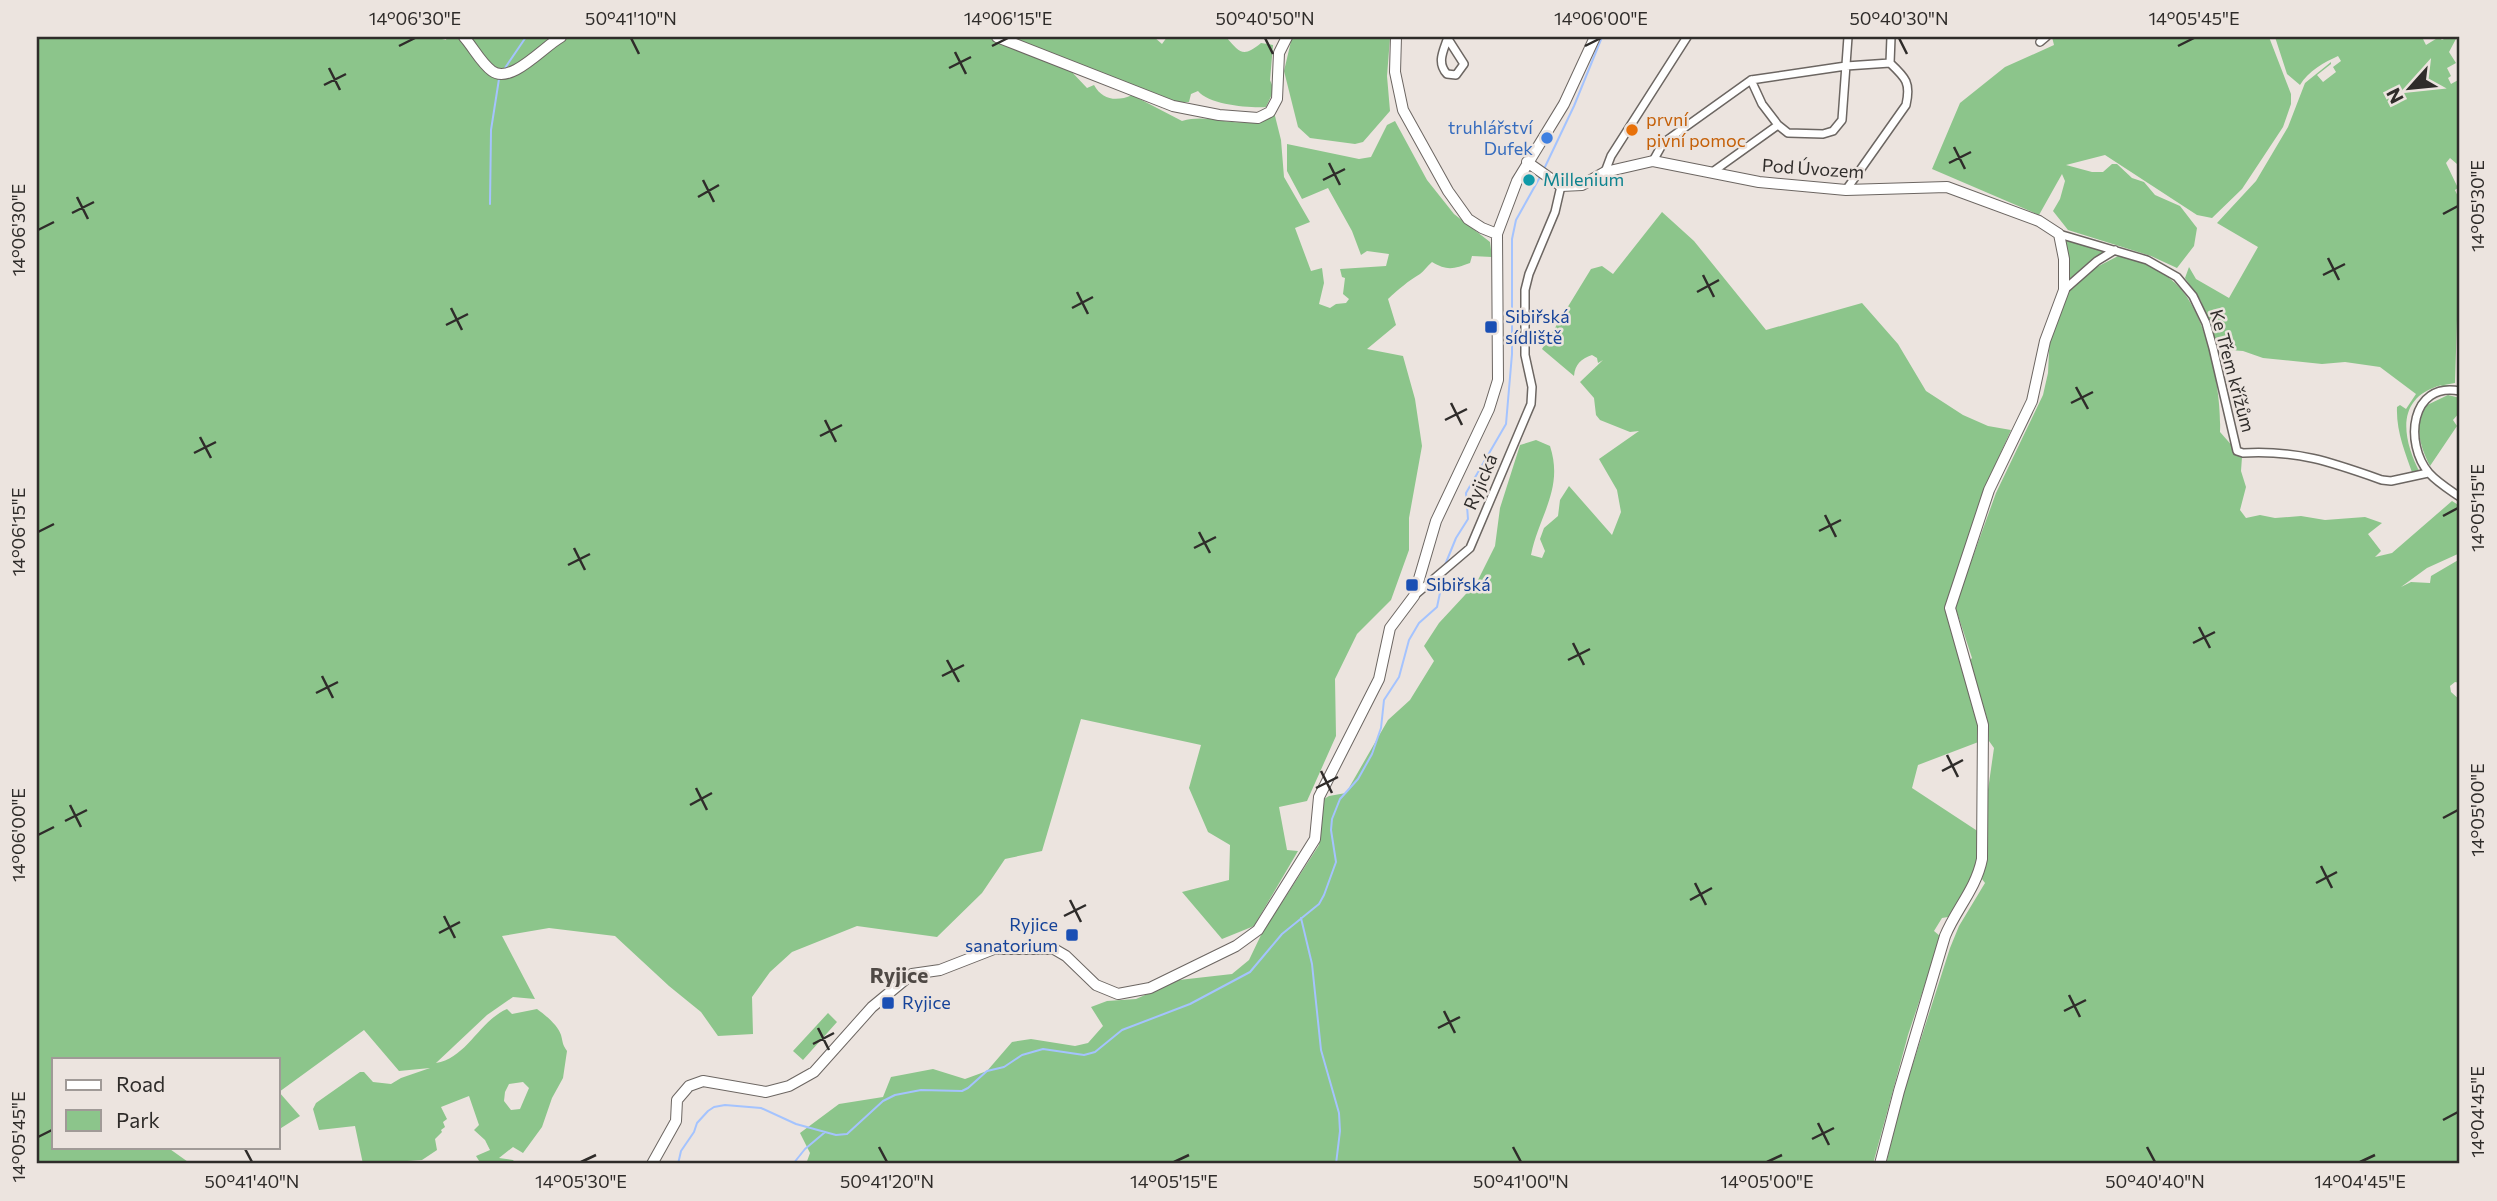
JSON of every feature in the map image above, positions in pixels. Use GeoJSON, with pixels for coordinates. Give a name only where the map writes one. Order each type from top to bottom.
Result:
{"type":"FeatureCollection","features":[{"type":"Feature","properties":{"kind":"street"},"geometry":{"type":"LineString","coordinates":[[464,37],[494,73],[504,74],[516,71],[561,37]]}},
{"type":"Feature","properties":{"kind":"street"},"geometry":{"type":"LineString","coordinates":[[997,37],[1173,106],[1219,116],[1258,118],[1269,112],[1277,99],[1279,53],[1287,37]]}},
{"type":"Feature","properties":{"kind":"street"},"geometry":{"type":"LineString","coordinates":[[1396,37],[1395,72],[1403,110],[1448,191],[1468,219],[1482,229],[1497,234]]}},
{"type":"Feature","properties":{"kind":"street"},"geometry":{"type":"LineString","coordinates":[[1414,596],[1436,521],[1489,409],[1499,380],[1497,234],[1517,181],[1564,104],[1595,37]]}},
{"type":"Feature","properties":{"kind":"street"},"geometry":{"type":"LineString","coordinates":[[1605,172],[1611,156],[1687,37]]}},
{"type":"Feature","properties":{"kind":"street"},"geometry":{"type":"LineString","coordinates":[[1751,80],[1762,104],[1787,132],[1823,134],[1833,131],[1842,120],[1848,37]]}},
{"type":"Feature","properties":{"kind":"street"},"geometry":{"type":"LineString","coordinates":[[1846,190],[1906,105],[1909,89],[1906,79],[1890,63],[1891,37]]}},
{"type":"Feature","properties":{"kind":"street"},"geometry":{"type":"LineString","coordinates":[[1448,38],[1464,64],[1455,75],[1447,74],[1440,61],[1448,38]]}},
{"type":"Feature","properties":{"kind":"street"},"geometry":{"type":"LineString","coordinates":[[1653,161],[1662,143],[1751,80],[1846,66],[1890,63]]}},
{"type":"Feature","properties":{"kind":"street"},"geometry":{"type":"LineString","coordinates":[[1711,173],[1778,125]]}},
{"type":"Feature","properties":{"kind":"street","name":"Pod Úvozem"},"geometry":{"type":"LineString","coordinates":[[1560,186],[1582,185],[1605,172],[1653,161],[1759,182],[1846,190],[1947,187],[2039,221],[2059,234]]}},
{"type":"Feature","properties":{"kind":"street"},"geometry":{"type":"LineString","coordinates":[[1527,162],[1560,186]]}},
{"type":"Feature","properties":{"kind":"street","name":"Ryjická"},"geometry":{"type":"LineString","coordinates":[[652,1164],[676,1121],[677,1100],[689,1086],[703,1081],[765,1092],[789,1086],[814,1072],[872,1007],[912,974],[940,970],[994,949],[1054,949],[1066,956],[1096,985],[1118,994],[1150,988],[1236,946],[1258,930],[1315,839],[1319,797],[1379,679],[1390,628],[1414,596],[1470,548],[1531,404],[1532,387],[1525,355],[1525,290],[1555,212],[1560,186]]}},
{"type":"Feature","properties":{"kind":"street"},"geometry":{"type":"LineString","coordinates":[[1880,1164],[1945,936],[1952,918],[1978,878],[1982,859],[1985,741],[1983,725],[1950,608],[1989,490],[2032,401],[2045,341],[2064,290],[2064,259],[2059,234],[2115,250]]}},
{"type":"Feature","properties":{"kind":"street"},"geometry":{"type":"LineString","coordinates":[[2064,290],[2097,261],[2115,250]]}},
{"type":"Feature","properties":{"kind":"street","name":"Ke Třem křížům"},"geometry":{"type":"LineString","coordinates":[[2115,250],[2147,260],[2177,277],[2193,296],[2206,323],[2237,451],[2291,452],[2328,460],[2390,481],[2428,473]]}},
{"type":"Feature","properties":{"kind":"street"},"geometry":{"type":"LineString","coordinates":[[2460,391],[2438,393],[2423,402],[2417,412],[2413,434],[2428,473],[2460,497]]}},
{"type":"Feature","properties":{"kind":"green space"},"geometry":{"type":"Polygon","coordinates":[[[37,37],[434,37],[446,40],[447,37],[461,39],[492,76],[503,77],[524,70],[571,37],[987,37],[1069,69],[1087,88],[1094,85],[1106,97],[1115,99],[1132,95],[1182,121],[1205,119],[1250,122],[1274,112],[1281,140],[1284,177],[1310,222],[1295,228],[1311,271],[1322,268],[1324,283],[1319,304],[1330,308],[1346,303],[1349,299],[1343,294],[1345,278],[1342,277],[1340,269],[1386,266],[1389,254],[1367,251],[1361,255],[1352,231],[1328,188],[1302,199],[1287,171],[1287,144],[1359,159],[1371,157],[1387,125],[1395,121],[1427,180],[1454,214],[1490,242],[1492,257],[1472,256],[1470,263],[1451,268],[1432,262],[1396,292],[1388,299],[1396,325],[1367,349],[1403,356],[1415,399],[1422,446],[1409,518],[1409,550],[1391,600],[1357,634],[1335,679],[1336,736],[1307,801],[1279,807],[1287,850],[1298,851],[1254,926],[1222,939],[1182,892],[1229,880],[1230,845],[1208,832],[1189,788],[1201,745],[1081,719],[1042,851],[1005,859],[982,893],[937,937],[857,926],[792,952],[770,972],[752,997],[753,1034],[718,1036],[701,1012],[615,936],[549,928],[502,936],[535,999],[513,997],[487,1015],[436,1063],[456,1054],[488,1022],[507,1009],[512,1014],[537,1009],[551,1020],[567,1051],[563,1078],[552,1098],[542,1127],[523,1153],[513,1147],[499,1158],[513,1160],[516,1164],[481,1164],[476,1156],[490,1150],[485,1140],[474,1130],[479,1125],[469,1096],[441,1107],[447,1119],[443,1122],[445,1127],[442,1132],[435,1139],[437,1150],[422,1160],[363,1164],[355,1126],[319,1130],[313,1109],[316,1103],[360,1072],[364,1072],[373,1082],[391,1084],[430,1068],[399,1071],[364,1030],[280,1091],[280,1058],[52,1058],[52,1148],[168,1148],[191,1164],[37,1164],[37,37]],[[523,1082],[509,1084],[504,1101],[511,1110],[520,1109],[529,1088],[523,1082]]]}},
{"type":"Feature","properties":{"kind":"green space"},"geometry":{"type":"Polygon","coordinates":[[[469,37],[554,37],[514,68],[500,71],[490,65],[469,37]]]}},
{"type":"Feature","properties":{"kind":"green space"},"geometry":{"type":"Polygon","coordinates":[[[1007,37],[1154,37],[1162,44],[1167,37],[1226,37],[1242,52],[1250,51],[1261,43],[1273,45],[1270,80],[1274,90],[1266,107],[1240,106],[1211,100],[1198,91],[1191,94],[1189,102],[1177,102],[1007,37]]]}},
{"type":"Feature","properties":{"kind":"green space"},"geometry":{"type":"Polygon","coordinates":[[[1292,37],[1390,38],[1387,76],[1390,111],[1363,142],[1355,144],[1310,138],[1298,127],[1284,71],[1292,37]]]}},
{"type":"Feature","properties":{"kind":"green space"},"geometry":{"type":"Polygon","coordinates":[[[2052,37],[2269,37],[2291,94],[2291,104],[2283,127],[2242,189],[2212,218],[2197,215],[2105,155],[2066,165],[2103,172],[2112,164],[2117,164],[2132,178],[2144,182],[2155,195],[2180,206],[2197,228],[2194,246],[2177,268],[2151,256],[2068,230],[2053,211],[2065,181],[2062,174],[2039,215],[1932,169],[1960,103],[2005,67],[2054,45],[2052,37]]]}},
{"type":"Feature","properties":{"kind":"green space"},"geometry":{"type":"Polygon","coordinates":[[[2275,37],[2426,37],[2423,39],[2426,45],[2439,37],[2442,40],[2457,37],[2449,52],[2456,63],[2447,68],[2451,84],[2460,79],[2460,118],[2457,119],[2460,125],[2460,163],[2457,164],[2450,158],[2446,163],[2458,188],[2455,190],[2460,201],[2460,293],[2455,383],[2427,391],[2416,399],[2410,409],[2407,420],[2409,446],[2420,473],[2413,475],[2397,416],[2397,407],[2400,405],[2406,409],[2416,394],[2380,367],[2345,362],[2322,364],[2263,358],[2243,351],[2216,349],[2201,301],[2185,278],[2189,267],[2196,279],[2229,298],[2258,247],[2217,223],[2256,181],[2288,127],[2305,83],[2331,62],[2317,75],[2323,82],[2336,72],[2333,67],[2341,61],[2338,56],[2322,64],[2307,75],[2300,85],[2287,74],[2275,37]]]}},
{"type":"Feature","properties":{"kind":"green space"},"geometry":{"type":"Polygon","coordinates":[[[1662,212],[1694,241],[1766,330],[1862,303],[1898,344],[1926,391],[1963,415],[1988,426],[2011,430],[1985,488],[1946,608],[1981,741],[1918,765],[1912,788],[1979,832],[1977,857],[1963,896],[1948,917],[1942,918],[1934,931],[1940,936],[1937,948],[1908,1035],[1873,1164],[806,1164],[810,1153],[800,1133],[839,1104],[883,1097],[891,1077],[933,1069],[965,1079],[987,1071],[1012,1042],[1031,1039],[1075,1046],[1088,1043],[1103,1026],[1091,1007],[1107,1001],[1136,999],[1179,980],[1232,974],[1249,960],[1261,935],[1319,845],[1324,799],[1346,793],[1388,720],[1410,700],[1434,661],[1424,646],[1439,623],[1477,582],[1495,546],[1500,508],[1520,445],[1536,440],[1550,446],[1554,461],[1549,502],[1531,555],[1542,558],[1545,551],[1540,539],[1544,528],[1558,516],[1560,500],[1569,486],[1612,535],[1621,512],[1617,490],[1599,459],[1639,431],[1630,432],[1600,420],[1596,415],[1594,398],[1580,382],[1603,360],[1598,363],[1597,358],[1592,355],[1585,358],[1577,365],[1574,376],[1542,349],[1591,269],[1602,266],[1613,274],[1662,212]]]}},
{"type":"Feature","properties":{"kind":"green space"},"geometry":{"type":"Polygon","coordinates":[[[2065,238],[2109,251],[2065,285],[2065,238]]]}},
{"type":"Feature","properties":{"kind":"green space"},"geometry":{"type":"Polygon","coordinates":[[[2120,255],[2146,261],[2170,276],[2193,307],[2202,327],[2214,371],[2220,432],[2242,457],[2241,471],[2246,487],[2240,510],[2246,518],[2260,515],[2275,518],[2301,516],[2325,520],[2365,517],[2382,523],[2368,534],[2381,551],[2375,557],[2392,553],[2452,501],[2460,506],[2460,553],[2427,568],[2401,587],[2411,582],[2430,583],[2431,576],[2460,559],[2460,683],[2455,682],[2450,686],[2451,692],[2460,700],[2460,1164],[1886,1164],[1903,1095],[1950,948],[1959,926],[1985,883],[1982,879],[1986,860],[1988,790],[1994,748],[1989,741],[1987,718],[1968,662],[1972,658],[1955,606],[1996,493],[2043,395],[2048,373],[2050,332],[2067,291],[2093,269],[2120,255]]]}},
{"type":"Feature","properties":{"kind":"green space"},"geometry":{"type":"Polygon","coordinates":[[[2448,395],[2460,398],[2460,412],[2453,420],[2457,426],[2430,466],[2423,451],[2420,421],[2425,406],[2448,395]]]}},
{"type":"Feature","properties":{"kind":"green space"},"geometry":{"type":"Polygon","coordinates":[[[828,1013],[837,1022],[803,1060],[793,1051],[828,1013]]]}},
{"type":"Feature","properties":{"kind":"green space"},"geometry":{"type":"Polygon","coordinates":[[[280,1093],[300,1116],[280,1129],[280,1093]]]}},
{"type":"Feature","properties":{"kind":"waterway"},"geometry":{"type":"LineString","coordinates":[[505,68],[526,37]]}},
{"type":"Feature","properties":{"kind":"waterway"},"geometry":{"type":"LineString","coordinates":[[1544,169],[1574,106],[1602,37]]}},
{"type":"Feature","properties":{"kind":"waterway"},"geometry":{"type":"LineString","coordinates":[[490,204],[491,130],[499,79]]}},
{"type":"Feature","properties":{"kind":"waterway"},"geometry":{"type":"LineString","coordinates":[[1445,565],[1456,538],[1468,519],[1466,493],[1506,424],[1512,354],[1512,239],[1516,220],[1540,177]]}},
{"type":"Feature","properties":{"kind":"waterway"},"geometry":{"type":"LineString","coordinates":[[678,1164],[681,1151],[697,1123],[714,1107],[725,1105],[761,1108],[796,1124],[836,1135],[847,1134],[883,1101],[895,1095],[921,1090],[962,1091],[987,1071],[1004,1067],[1022,1055],[1043,1049],[1084,1055],[1095,1052],[1122,1030],[1190,1004],[1250,972],[1282,934],[1319,904],[1324,895],[1336,862],[1332,819],[1340,799],[1358,779],[1372,754],[1381,728],[1384,700],[1399,677],[1409,640],[1419,623],[1437,607],[1444,574]]}},
{"type":"Feature","properties":{"kind":"waterway"},"geometry":{"type":"LineString","coordinates":[[1301,918],[1312,964],[1321,1050],[1339,1113],[1336,1164]]}},
{"type":"Feature","properties":{"kind":"waterway"},"geometry":{"type":"LineString","coordinates":[[793,1164],[805,1149],[824,1133]]}},
{"type":"Feature","properties":{"kind":"place","name":"první pivní pomoc"},"geometry":{"type":"Point","coordinates":[1632,130]}},
{"type":"Feature","properties":{"kind":"place","name":"truhlářství Dufek"},"geometry":{"type":"Point","coordinates":[1547,138]}},
{"type":"Feature","properties":{"kind":"place","name":"Millenium"},"geometry":{"type":"Point","coordinates":[1529,180]}},
{"type":"Feature","properties":{"kind":"place","name":"Sibiřská sídliště"},"geometry":{"type":"Point","coordinates":[1491,327]}},
{"type":"Feature","properties":{"kind":"place","name":"Sibiřská"},"geometry":{"type":"Point","coordinates":[1412,585]}},
{"type":"Feature","properties":{"kind":"place","name":"Ryjice sanatorium"},"geometry":{"type":"Point","coordinates":[1072,935]}},
{"type":"Feature","properties":{"kind":"place","name":"Ryjice"},"geometry":{"type":"Point","coordinates":[888,1003]}},
{"type":"Feature","properties":{"kind":"district","name":"Ryjice"},"geometry":{"type":"Point","coordinates":[899,976]}}]}
